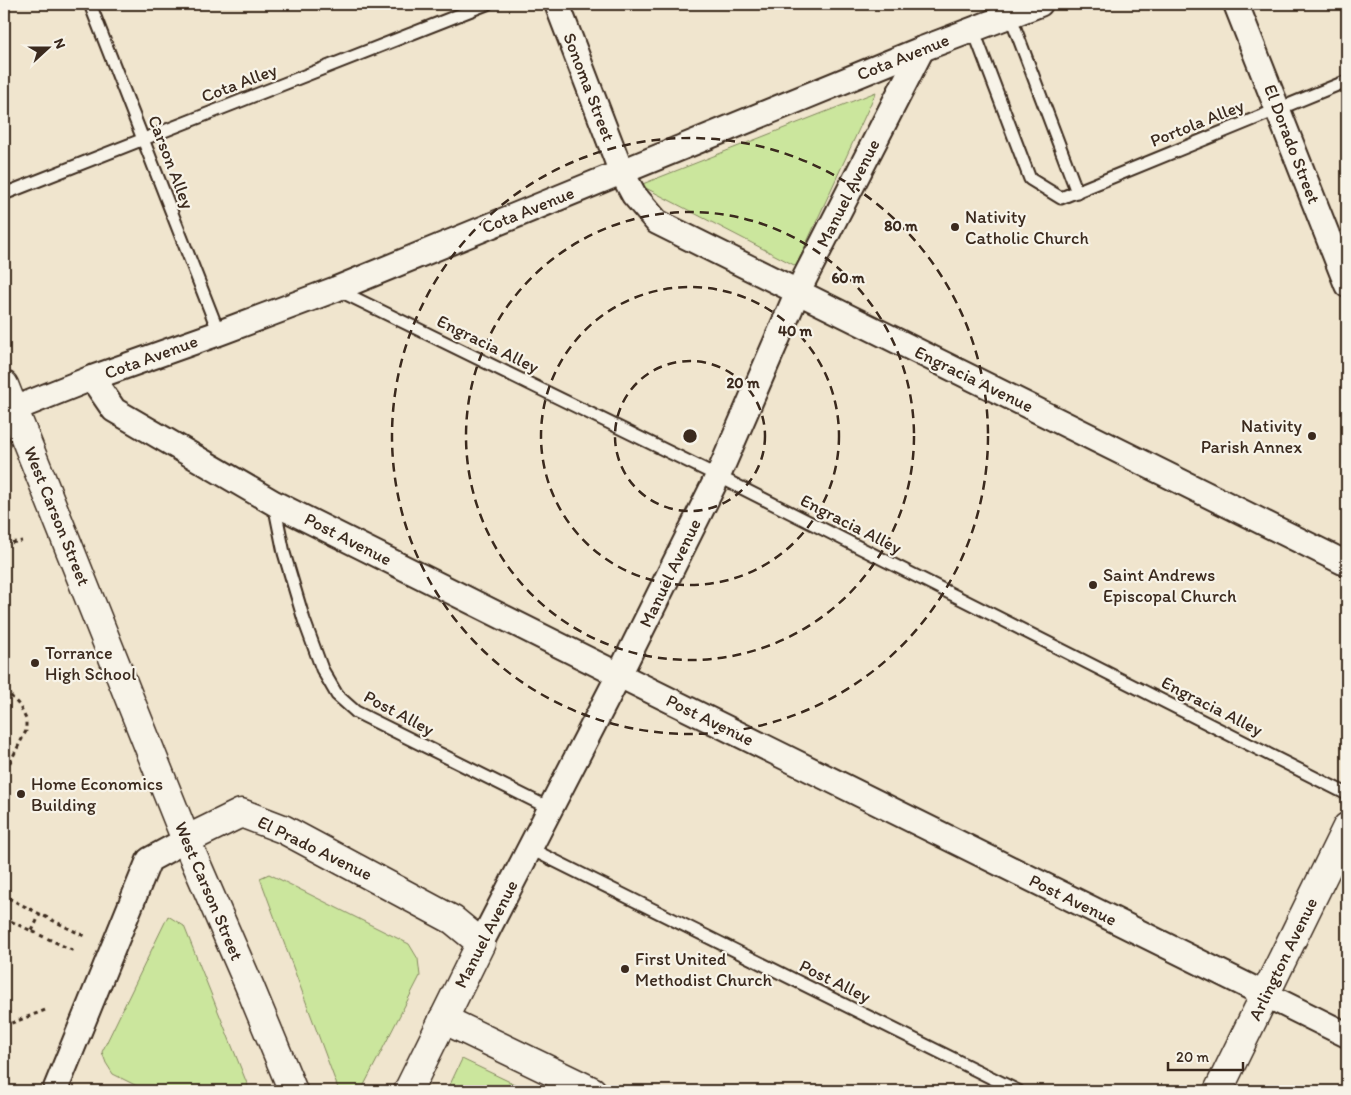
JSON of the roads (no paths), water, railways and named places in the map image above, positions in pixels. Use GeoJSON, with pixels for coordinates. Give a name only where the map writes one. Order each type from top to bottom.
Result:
{"type":"FeatureCollection","features":[{"type":"Feature","properties":{"kind":"street","name":"Sonoma Street"},"geometry":{"type":"LineString","coordinates":[[557,4],[621,171]]}},
{"type":"Feature","properties":{"kind":"street","name":"Cota Avenue"},"geometry":{"type":"LineString","coordinates":[[9,397],[92,378],[336,289],[922,49],[1040,4]]}},
{"type":"Feature","properties":{"kind":"street","name":"El Dorado Street"},"geometry":{"type":"LineString","coordinates":[[1236,4],[1345,273]]}},
{"type":"Feature","properties":{"kind":"street","name":"Manuel Avenue"},"geometry":{"type":"LineString","coordinates":[[408,1091],[718,476],[798,292],[922,49]]}},
{"type":"Feature","properties":{"kind":"street","name":"Engracia Avenue"},"geometry":{"type":"LineString","coordinates":[[621,171],[634,195],[657,222],[1347,564]]}},
{"type":"Feature","properties":{"kind":"street","name":"Post Avenue"},"geometry":{"type":"LineString","coordinates":[[92,378],[114,410],[274,503],[1347,1035]]}},
{"type":"Feature","properties":{"kind":"street","name":"West Carson Street"},"geometry":{"type":"LineString","coordinates":[[9,397],[186,840],[292,1091]]}},
{"type":"Feature","properties":{"kind":"street","name":"El Prado Avenue"},"geometry":{"type":"LineString","coordinates":[[55,1090],[150,860],[241,813],[283,829],[453,920],[481,943]]}},
{"type":"Feature","properties":{"kind":"street","name":"Arlington Avenue"},"geometry":{"type":"LineString","coordinates":[[1218,1091],[1347,826]]}},
{"type":"Feature","properties":{"kind":"street"},"geometry":{"type":"LineString","coordinates":[[443,1019],[592,1091]]}},
{"type":"Feature","properties":{"kind":"lane","name":"Carson Alley"},"geometry":{"type":"LineString","coordinates":[[90,4],[219,333]]}},
{"type":"Feature","properties":{"kind":"lane","name":"Cota Alley"},"geometry":{"type":"LineString","coordinates":[[4,194],[487,4]]}},
{"type":"Feature","properties":{"kind":"lane"},"geometry":{"type":"LineString","coordinates":[[1010,15],[1077,192]]}},
{"type":"Feature","properties":{"kind":"lane","name":"Portola Alley"},"geometry":{"type":"LineString","coordinates":[[972,30],[1030,179],[1061,198],[1347,81]]}},
{"type":"Feature","properties":{"kind":"lane","name":"Engracia Alley"},"geometry":{"type":"LineString","coordinates":[[336,289],[718,476],[1347,794]]}},
{"type":"Feature","properties":{"kind":"lane","name":"Post Alley"},"geometry":{"type":"LineString","coordinates":[[274,503],[284,553],[304,620],[322,669],[337,695],[356,712],[549,808]]}},
{"type":"Feature","properties":{"kind":"lane","name":"Post Alley"},"geometry":{"type":"LineString","coordinates":[[529,848],[1018,1091]]}},
{"type":"Feature","properties":{"kind":"place","name":"Nativity Catholic Church"},"geometry":{"type":"Point","coordinates":[955,227]}},
{"type":"Feature","properties":{"kind":"place","name":"Nativity Parish Annex"},"geometry":{"type":"Point","coordinates":[1312,436]}},
{"type":"Feature","properties":{"kind":"place","name":"Saint Andrews Episcopal Church"},"geometry":{"type":"Point","coordinates":[1093,585]}},
{"type":"Feature","properties":{"kind":"place","name":"Torrance High School"},"geometry":{"type":"Point","coordinates":[35,663]}},
{"type":"Feature","properties":{"kind":"place","name":"Home Economics Building"},"geometry":{"type":"Point","coordinates":[21,794]}},
{"type":"Feature","properties":{"kind":"place","name":"First United Methodist Church"},"geometry":{"type":"Point","coordinates":[625,969]}}]}
